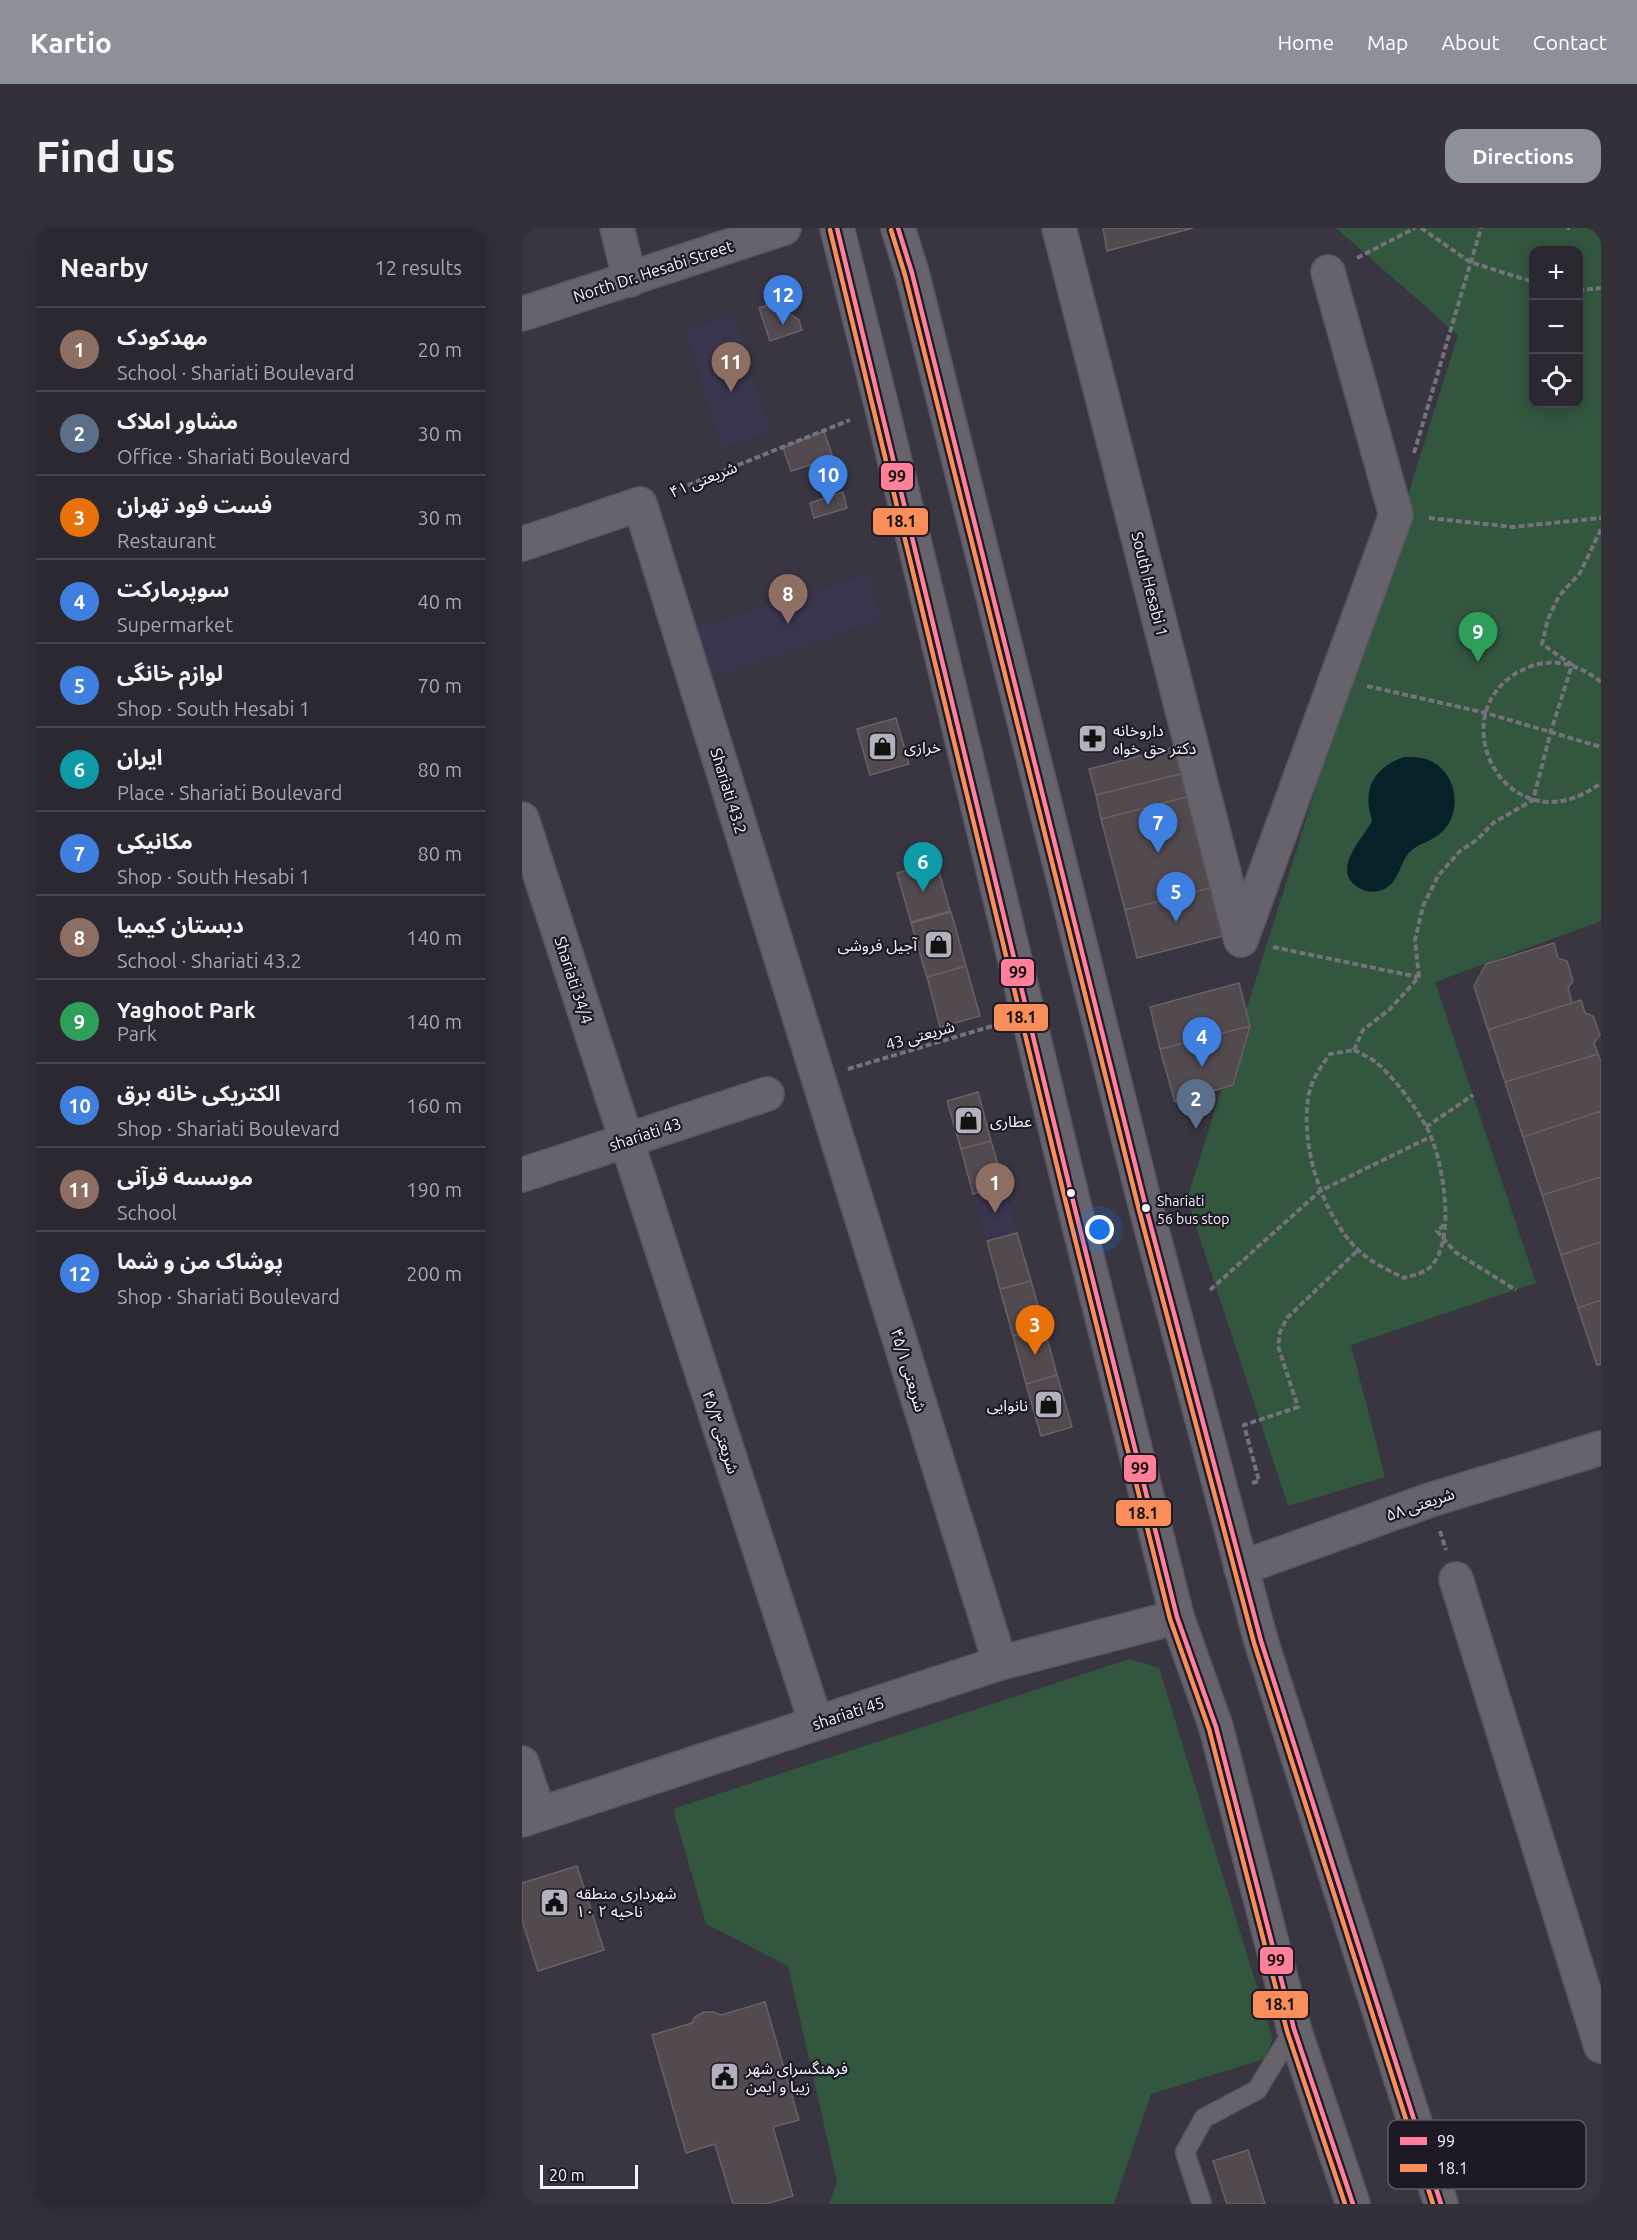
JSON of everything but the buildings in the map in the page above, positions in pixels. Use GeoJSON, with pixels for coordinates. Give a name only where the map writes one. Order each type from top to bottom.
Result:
{"type":"FeatureCollection","features":[{"type":"Feature","properties":{"kind":"street"},"geometry":{"type":"LineString","coordinates":[[617,228],[630,280]]}},
{"type":"Feature","properties":{"kind":"street","name":"North Dr. Hesabi Street"},"geometry":{"type":"LineString","coordinates":[[522,314],[784,228]]}},
{"type":"Feature","properties":{"kind":"street"},"geometry":{"type":"LineString","coordinates":[[837,228],[1177,1617],[1216,1727],[1294,2029],[1353,2204]]}},
{"type":"Feature","properties":{"kind":"street"},"geometry":{"type":"LineString","coordinates":[[898,228],[912,273],[1146,1208],[1241,1568],[1261,1641],[1414,2120]]}},
{"type":"Feature","properties":{"kind":"street","name":"South Hesabi 1"},"geometry":{"type":"LineString","coordinates":[[1059,228],[1241,940]]}},
{"type":"Feature","properties":{"kind":"street"},"geometry":{"type":"LineString","coordinates":[[1241,940],[1396,515],[1328,272]]}},
{"type":"Feature","properties":{"kind":"street"},"geometry":{"type":"LineString","coordinates":[[522,544],[639,504]]}},
{"type":"Feature","properties":{"kind":"street","name":"Shariati 43.2"},"geometry":{"type":"LineString","coordinates":[[639,504],[818,1077]]}},
{"type":"Feature","properties":{"kind":"street","name":"Shariati 34/4"},"geometry":{"type":"LineString","coordinates":[[522,819],[626,1140]]}},
{"type":"Feature","properties":{"kind":"street","name":"شریعتی ۴۵/۱"},"geometry":{"type":"LineString","coordinates":[[818,1077],[1000,1663]]}},
{"type":"Feature","properties":{"kind":"street","name":"shariati 43"},"geometry":{"type":"LineString","coordinates":[[522,1174],[767,1094]]}},
{"type":"Feature","properties":{"kind":"street","name":"شریعتی ۴۵/۳"},"geometry":{"type":"LineString","coordinates":[[626,1140],[816,1723]]}},
{"type":"Feature","properties":{"kind":"street","name":"شریعتی ۵۸"},"geometry":{"type":"LineString","coordinates":[[1241,1568],[1430,1500],[1601,1448]]}},
{"type":"Feature","properties":{"kind":"street"},"geometry":{"type":"LineString","coordinates":[[1456,1579],[1601,2046]]}},
{"type":"Feature","properties":{"kind":"street","name":"shariati 45"},"geometry":{"type":"LineString","coordinates":[[531,1817],[1000,1663],[1177,1617]]}},
{"type":"Feature","properties":{"kind":"street"},"geometry":{"type":"LineString","coordinates":[[522,1763],[531,1817]]}},
{"type":"Feature","properties":{"kind":"street"},"geometry":{"type":"LineString","coordinates":[[1436,2189],[1441,2204]]}},
{"type":"Feature","properties":{"kind":"lane"},"geometry":{"type":"LineString","coordinates":[[1202,2204],[1185,2152],[1204,2118],[1257,2090],[1294,2029]]}},
{"type":"Feature","properties":{"kind":"path"},"geometry":{"type":"LineString","coordinates":[[1328,272],[1415,228]]}},
{"type":"Feature","properties":{"kind":"path"},"geometry":{"type":"LineString","coordinates":[[1421,228],[1470,262],[1529,281]]}},
{"type":"Feature","properties":{"kind":"path"},"geometry":{"type":"LineString","coordinates":[[1413,457],[1481,228]]}},
{"type":"Feature","properties":{"kind":"path"},"geometry":{"type":"LineString","coordinates":[[1583,290],[1601,288]]}},
{"type":"Feature","properties":{"kind":"path","name":"شریعتی ۴۱"},"geometry":{"type":"LineString","coordinates":[[639,504],[882,408]]}},
{"type":"Feature","properties":{"kind":"path"},"geometry":{"type":"LineString","coordinates":[[1396,515],[1513,527],[1601,518]]}},
{"type":"Feature","properties":{"kind":"path"},"geometry":{"type":"LineString","coordinates":[[1601,529],[1580,573],[1559,596],[1548,619],[1542,644],[1601,682]]}},
{"type":"Feature","properties":{"kind":"path"},"geometry":{"type":"LineString","coordinates":[[1572,665],[1554,662],[1536,664],[1519,671],[1504,682],[1493,696],[1486,713],[1483,731],[1485,749],[1492,766],[1503,781],[1516,792],[1533,800],[1551,803],[1569,801],[1587,794],[1601,783]]}},
{"type":"Feature","properties":{"kind":"path"},"geometry":{"type":"LineString","coordinates":[[1354,1050],[1363,1030],[1390,1009],[1419,977],[1415,940],[1423,906],[1438,876],[1460,851],[1478,839],[1493,823],[1533,800],[1551,731],[1572,665]]}},
{"type":"Feature","properties":{"kind":"path"},"geometry":{"type":"LineString","coordinates":[[1336,679],[1486,713],[1601,747]]}},
{"type":"Feature","properties":{"kind":"path"},"geometry":{"type":"LineString","coordinates":[[1241,940],[1419,977]]}},
{"type":"Feature","properties":{"kind":"path","name":"شریعتی 43"},"geometry":{"type":"LineString","coordinates":[[818,1077],[1029,1016]]}},
{"type":"Feature","properties":{"kind":"path"},"geometry":{"type":"LineString","coordinates":[[1354,1050],[1378,1064],[1402,1092],[1426,1127],[1436,1151],[1445,1203],[1444,1242],[1432,1264],[1419,1274],[1404,1278],[1358,1250],[1338,1226],[1320,1191],[1307,1129],[1308,1098],[1316,1073],[1330,1054],[1354,1050]]}},
{"type":"Feature","properties":{"kind":"path"},"geometry":{"type":"LineString","coordinates":[[1426,1127],[1473,1095]]}},
{"type":"Feature","properties":{"kind":"path"},"geometry":{"type":"LineString","coordinates":[[1209,1290],[1320,1191],[1430,1137]]}},
{"type":"Feature","properties":{"kind":"path"},"geometry":{"type":"LineString","coordinates":[[1444,1225],[1437,1231],[1455,1252],[1516,1290]]}},
{"type":"Feature","properties":{"kind":"path"},"geometry":{"type":"LineString","coordinates":[[1250,1484],[1259,1481],[1244,1425],[1298,1407],[1278,1346],[1280,1332],[1287,1318],[1358,1250]]}},
{"type":"Feature","properties":{"kind":"path"},"geometry":{"type":"LineString","coordinates":[[1430,1500],[1456,1579]]}},
{"type":"Feature","properties":{"kind":"shaded area"},"geometry":{"type":"Polygon","coordinates":[[[734,315],[770,432],[721,448],[686,330],[734,315]]]}},
{"type":"Feature","properties":{"kind":"shaded area"},"geometry":{"type":"Polygon","coordinates":[[[869,574],[880,620],[711,677],[695,628],[869,574]]]}},
{"type":"Feature","properties":{"kind":"shaded area"},"geometry":{"type":"Polygon","coordinates":[[[1404,757],[1431,761],[1447,775],[1454,794],[1453,814],[1449,824],[1442,832],[1408,854],[1389,886],[1377,891],[1363,890],[1353,883],[1348,875],[1347,866],[1355,847],[1372,821],[1368,799],[1370,790],[1373,781],[1385,767],[1404,757]]]}},
{"type":"Feature","properties":{"kind":"shaded area"},"geometry":{"type":"Polygon","coordinates":[[[1004,1185],[1017,1233],[987,1241],[973,1194],[1004,1185]]]}},
{"type":"Feature","properties":{"kind":"green space"},"geometry":{"type":"Polygon","coordinates":[[[1336,228],[1601,228],[1601,921],[1435,982],[1536,1283],[1351,1345],[1385,1477],[1288,1506],[1187,1199],[1458,335],[1336,228]]]}},
{"type":"Feature","properties":{"kind":"green space"},"geometry":{"type":"Polygon","coordinates":[[[1129,1659],[1159,1668],[1273,2039],[1264,2059],[1151,2094],[1114,2204],[829,2204],[837,2182],[788,1966],[706,1924],[673,1809],[1129,1659]]]}},
{"type":"Feature","properties":{"kind":"transit line","name":"99"},"geometry":{"type":"LineString","coordinates":[[837,228],[1071,1193],[1177,1617],[1216,1727],[1294,2029],[1353,2204]]}},
{"type":"Feature","properties":{"kind":"transit line","name":"99"},"geometry":{"type":"LineString","coordinates":[[898,228],[912,273],[1146,1208],[1261,1641],[1414,2120]]}},
{"type":"Feature","properties":{"kind":"transit line","name":"18.1"},"geometry":{"type":"LineString","coordinates":[[830,230],[1064,1195],[1170,1619],[1209,1729],[1287,2031],[1345,2204]]}},
{"type":"Feature","properties":{"kind":"transit line","name":"18.1"},"geometry":{"type":"LineString","coordinates":[[891,230],[905,275],[1139,1210],[1254,1643],[1406,2120]]}},
{"type":"Feature","properties":{"kind":"transit line","name":"18.1"},"geometry":{"type":"LineString","coordinates":[[1428,2189],[1433,2204]]}},
{"type":"Feature","properties":{"kind":"transit line","name":"99"},"geometry":{"type":"LineString","coordinates":[[1436,2189],[1441,2204]]}},
{"type":"Feature","properties":{"kind":"place","name":"پوشاک من و شما"},"geometry":{"type":"Point","coordinates":[783,325]}},
{"type":"Feature","properties":{"kind":"place","name":"موسسه قرآنی"},"geometry":{"type":"Point","coordinates":[731,392]}},
{"type":"Feature","properties":{"kind":"place","name":"الکتریکی خانه برق"},"geometry":{"type":"Point","coordinates":[828,505]}},
{"type":"Feature","properties":{"kind":"place","name":"دبستان کیمیا"},"geometry":{"type":"Point","coordinates":[788,624]}},
{"type":"Feature","properties":{"kind":"place","name":"Yaghoot Park"},"geometry":{"type":"Point","coordinates":[1478,662]}},
{"type":"Feature","properties":{"kind":"place","name":"داروخانه دکتر حق خواه"},"geometry":{"type":"Point","coordinates":[1092,739]}},
{"type":"Feature","properties":{"kind":"place","name":"خرازی"},"geometry":{"type":"Point","coordinates":[883,747]}},
{"type":"Feature","properties":{"kind":"place","name":"مکانیکی"},"geometry":{"type":"Point","coordinates":[1158,853]}},
{"type":"Feature","properties":{"kind":"place","name":"ایران"},"geometry":{"type":"Point","coordinates":[923,892]}},
{"type":"Feature","properties":{"kind":"place","name":"لوازم خانگی"},"geometry":{"type":"Point","coordinates":[1176,922]}},
{"type":"Feature","properties":{"kind":"place","name":"آجیل فروشی"},"geometry":{"type":"Point","coordinates":[938,945]}},
{"type":"Feature","properties":{"kind":"place","name":"سوپرمارکت"},"geometry":{"type":"Point","coordinates":[1202,1067]}},
{"type":"Feature","properties":{"kind":"place","name":"عطاری"},"geometry":{"type":"Point","coordinates":[969,1121]}},
{"type":"Feature","properties":{"kind":"place","name":"مشاور املاک"},"geometry":{"type":"Point","coordinates":[1196,1129]}},
{"type":"Feature","properties":{"kind":"place","name":"Shariati 56 bus stop"},"geometry":{"type":"Point","coordinates":[1146,1208]}},
{"type":"Feature","properties":{"kind":"place","name":"مهدکودک"},"geometry":{"type":"Point","coordinates":[995,1213]}},
{"type":"Feature","properties":{"kind":"place","name":"فست فود تهران"},"geometry":{"type":"Point","coordinates":[1035,1355]}},
{"type":"Feature","properties":{"kind":"place","name":"نانوایی"},"geometry":{"type":"Point","coordinates":[1049,1405]}},
{"type":"Feature","properties":{"kind":"place","name":"شهرداری منطقه ۱۰ ناحیه ۲"},"geometry":{"type":"Point","coordinates":[555,1902]}},
{"type":"Feature","properties":{"kind":"place","name":"فرهنگسرای شهر زیبا و ایمن"},"geometry":{"type":"Point","coordinates":[725,2077]}}]}
